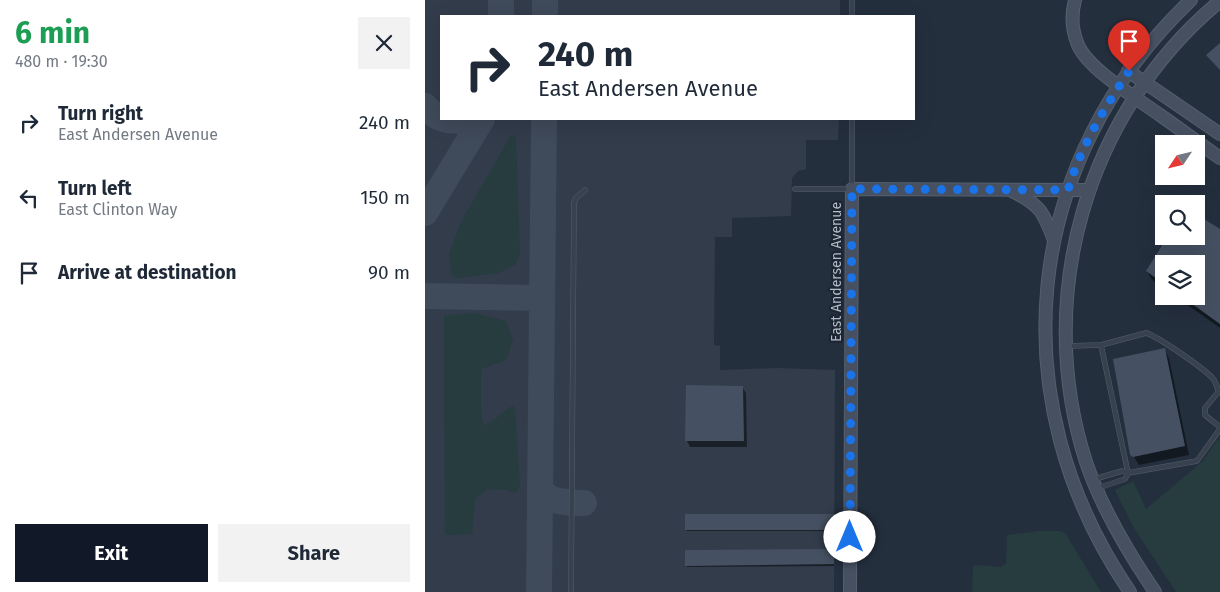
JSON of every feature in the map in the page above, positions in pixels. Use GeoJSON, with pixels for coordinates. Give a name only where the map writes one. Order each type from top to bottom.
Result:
{"type":"FeatureCollection","features":[{"type":"Feature","properties":{"kind":"main road"},"geometry":{"type":"LineString","coordinates":[[1075,0],[1073,28],[1079,47],[1091,63],[1119,86],[1220,158]]}},
{"type":"Feature","properties":{"kind":"main road"},"geometry":{"type":"LineString","coordinates":[[1131,592],[1105,552],[1090,524],[1077,495],[1061,447],[1050,393],[1046,350],[1045,316],[1047,289],[1054,240],[1068,190],[1093,128],[1129,71],[1160,31],[1191,0]]}},
{"type":"Feature","properties":{"kind":"main road"},"geometry":{"type":"LineString","coordinates":[[1155,592],[1120,538],[1095,484],[1082,448],[1070,394],[1066,346],[1066,304],[1071,261],[1078,225],[1089,190],[1112,136],[1145,82],[1173,46],[1220,1]]}},
{"type":"Feature","properties":{"kind":"main road"},"geometry":{"type":"LineString","coordinates":[[1129,71],[1220,134]]}},
{"type":"Feature","properties":{"kind":"main road","name":"East Andersen Avenue"},"geometry":{"type":"LineString","coordinates":[[850,592],[852,189],[1089,190]]}},
{"type":"Feature","properties":{"kind":"main road"},"geometry":{"type":"LineString","coordinates":[[1007,189],[1029,199],[1036,205],[1046,218],[1054,240]]}},
{"type":"Feature","properties":{"kind":"main road"},"geometry":{"type":"LineString","coordinates":[[1050,393],[1075,470],[1088,486],[1095,484]]}},
{"type":"Feature","properties":{"kind":"lane"},"geometry":{"type":"LineString","coordinates":[[852,0],[852,15]]}},
{"type":"Feature","properties":{"kind":"lane"},"geometry":{"type":"LineString","coordinates":[[795,189],[852,189],[852,120]]}},
{"type":"Feature","properties":{"kind":"lane"},"geometry":{"type":"LineString","coordinates":[[571,592],[574,203],[576,198],[585,190]]}},
{"type":"Feature","properties":{"kind":"lane"},"geometry":{"type":"LineString","coordinates":[[1066,346],[1101,345],[1146,333],[1153,335],[1174,348],[1213,378],[1219,390],[1205,408],[1205,415],[1220,428],[1197,461],[1128,473],[1122,471],[1095,484]]}},
{"type":"Feature","properties":{"kind":"lane"},"geometry":{"type":"LineString","coordinates":[[1095,484],[1125,479],[1128,473],[1101,345]]}},
{"type":"Feature","properties":{"kind":"shaded area"},"geometry":{"type":"Polygon","coordinates":[[[425,0],[840,0],[840,15],[440,15],[440,120],[839,120],[838,140],[806,140],[806,169],[798,171],[792,178],[791,216],[732,218],[732,237],[715,237],[714,345],[720,346],[720,370],[778,368],[835,370],[834,592],[425,592],[425,0]]]}},
{"type":"Feature","properties":{"kind":"green space"},"geometry":{"type":"Polygon","coordinates":[[[513,135],[516,138],[520,255],[515,265],[499,273],[457,278],[452,275],[449,254],[462,220],[510,137],[513,135]]]}},
{"type":"Feature","properties":{"kind":"green space"},"geometry":{"type":"Polygon","coordinates":[[[474,313],[506,321],[513,340],[506,360],[481,369],[481,414],[484,425],[513,406],[515,410],[520,485],[516,493],[506,490],[487,489],[475,499],[472,534],[445,535],[444,316],[474,313]]]}},
{"type":"Feature","properties":{"kind":"green space"},"geometry":{"type":"Polygon","coordinates":[[[1218,439],[1220,441],[1220,592],[1176,592],[1134,528],[1115,490],[1133,481],[1146,509],[1202,462],[1218,439]]]}},
{"type":"Feature","properties":{"kind":"green space"},"geometry":{"type":"Polygon","coordinates":[[[1039,531],[1059,531],[1065,533],[1101,592],[972,592],[973,566],[1001,567],[1006,564],[1007,535],[1039,531]]]}},
{"type":"Feature","properties":{"kind":"building"},"geometry":{"type":"Polygon","coordinates":[[[1220,43],[1220,70],[1206,55],[1220,43]]]}},
{"type":"Feature","properties":{"kind":"building"},"geometry":{"type":"Polygon","coordinates":[[[1205,220],[1220,229],[1220,324],[1194,305],[1205,305],[1205,255],[1156,255],[1162,245],[1205,245],[1205,220]]]}},
{"type":"Feature","properties":{"kind":"building"},"geometry":{"type":"Polygon","coordinates":[[[1155,257],[1155,278],[1146,271],[1155,257]]]}},
{"type":"Feature","properties":{"kind":"building"},"geometry":{"type":"Polygon","coordinates":[[[1165,348],[1185,446],[1133,457],[1130,455],[1113,359],[1165,348]]]}},
{"type":"Feature","properties":{"kind":"building"},"geometry":{"type":"Polygon","coordinates":[[[686,385],[743,386],[744,441],[685,441],[686,385]]]}},
{"type":"Feature","properties":{"kind":"building"},"geometry":{"type":"Polygon","coordinates":[[[685,514],[834,514],[834,530],[685,530],[685,514]]]}},
{"type":"Feature","properties":{"kind":"building"},"geometry":{"type":"Polygon","coordinates":[[[834,549],[834,564],[685,566],[685,550],[834,549]]]}},
{"type":"Feature","properties":{"kind":"taxiway"},"geometry":{"type":"LineString","coordinates":[[501,0],[501,15]]}},
{"type":"Feature","properties":{"kind":"taxiway"},"geometry":{"type":"LineString","coordinates":[[545,0],[545,15]]}},
{"type":"Feature","properties":{"kind":"taxiway"},"geometry":{"type":"LineString","coordinates":[[425,106],[434,115],[440,117]]}},
{"type":"Feature","properties":{"kind":"taxiway"},"geometry":{"type":"LineString","coordinates":[[450,120],[462,120]]}},
{"type":"Feature","properties":{"kind":"taxiway"},"geometry":{"type":"LineString","coordinates":[[425,213],[481,120]]}},
{"type":"Feature","properties":{"kind":"taxiway"},"geometry":{"type":"LineString","coordinates":[[539,592],[544,120]]}},
{"type":"Feature","properties":{"kind":"taxiway"},"geometry":{"type":"LineString","coordinates":[[425,296],[542,298]]}},
{"type":"Feature","properties":{"kind":"taxiway"},"geometry":{"type":"LineString","coordinates":[[540,486],[543,492],[552,499],[584,503]]}},
{"type":"Feature","properties":{"kind":"route"},"geometry":{"type":"LineString","coordinates":[[850,537],[852,189],[1068,190],[1093,128],[1129,71]]}}]}
